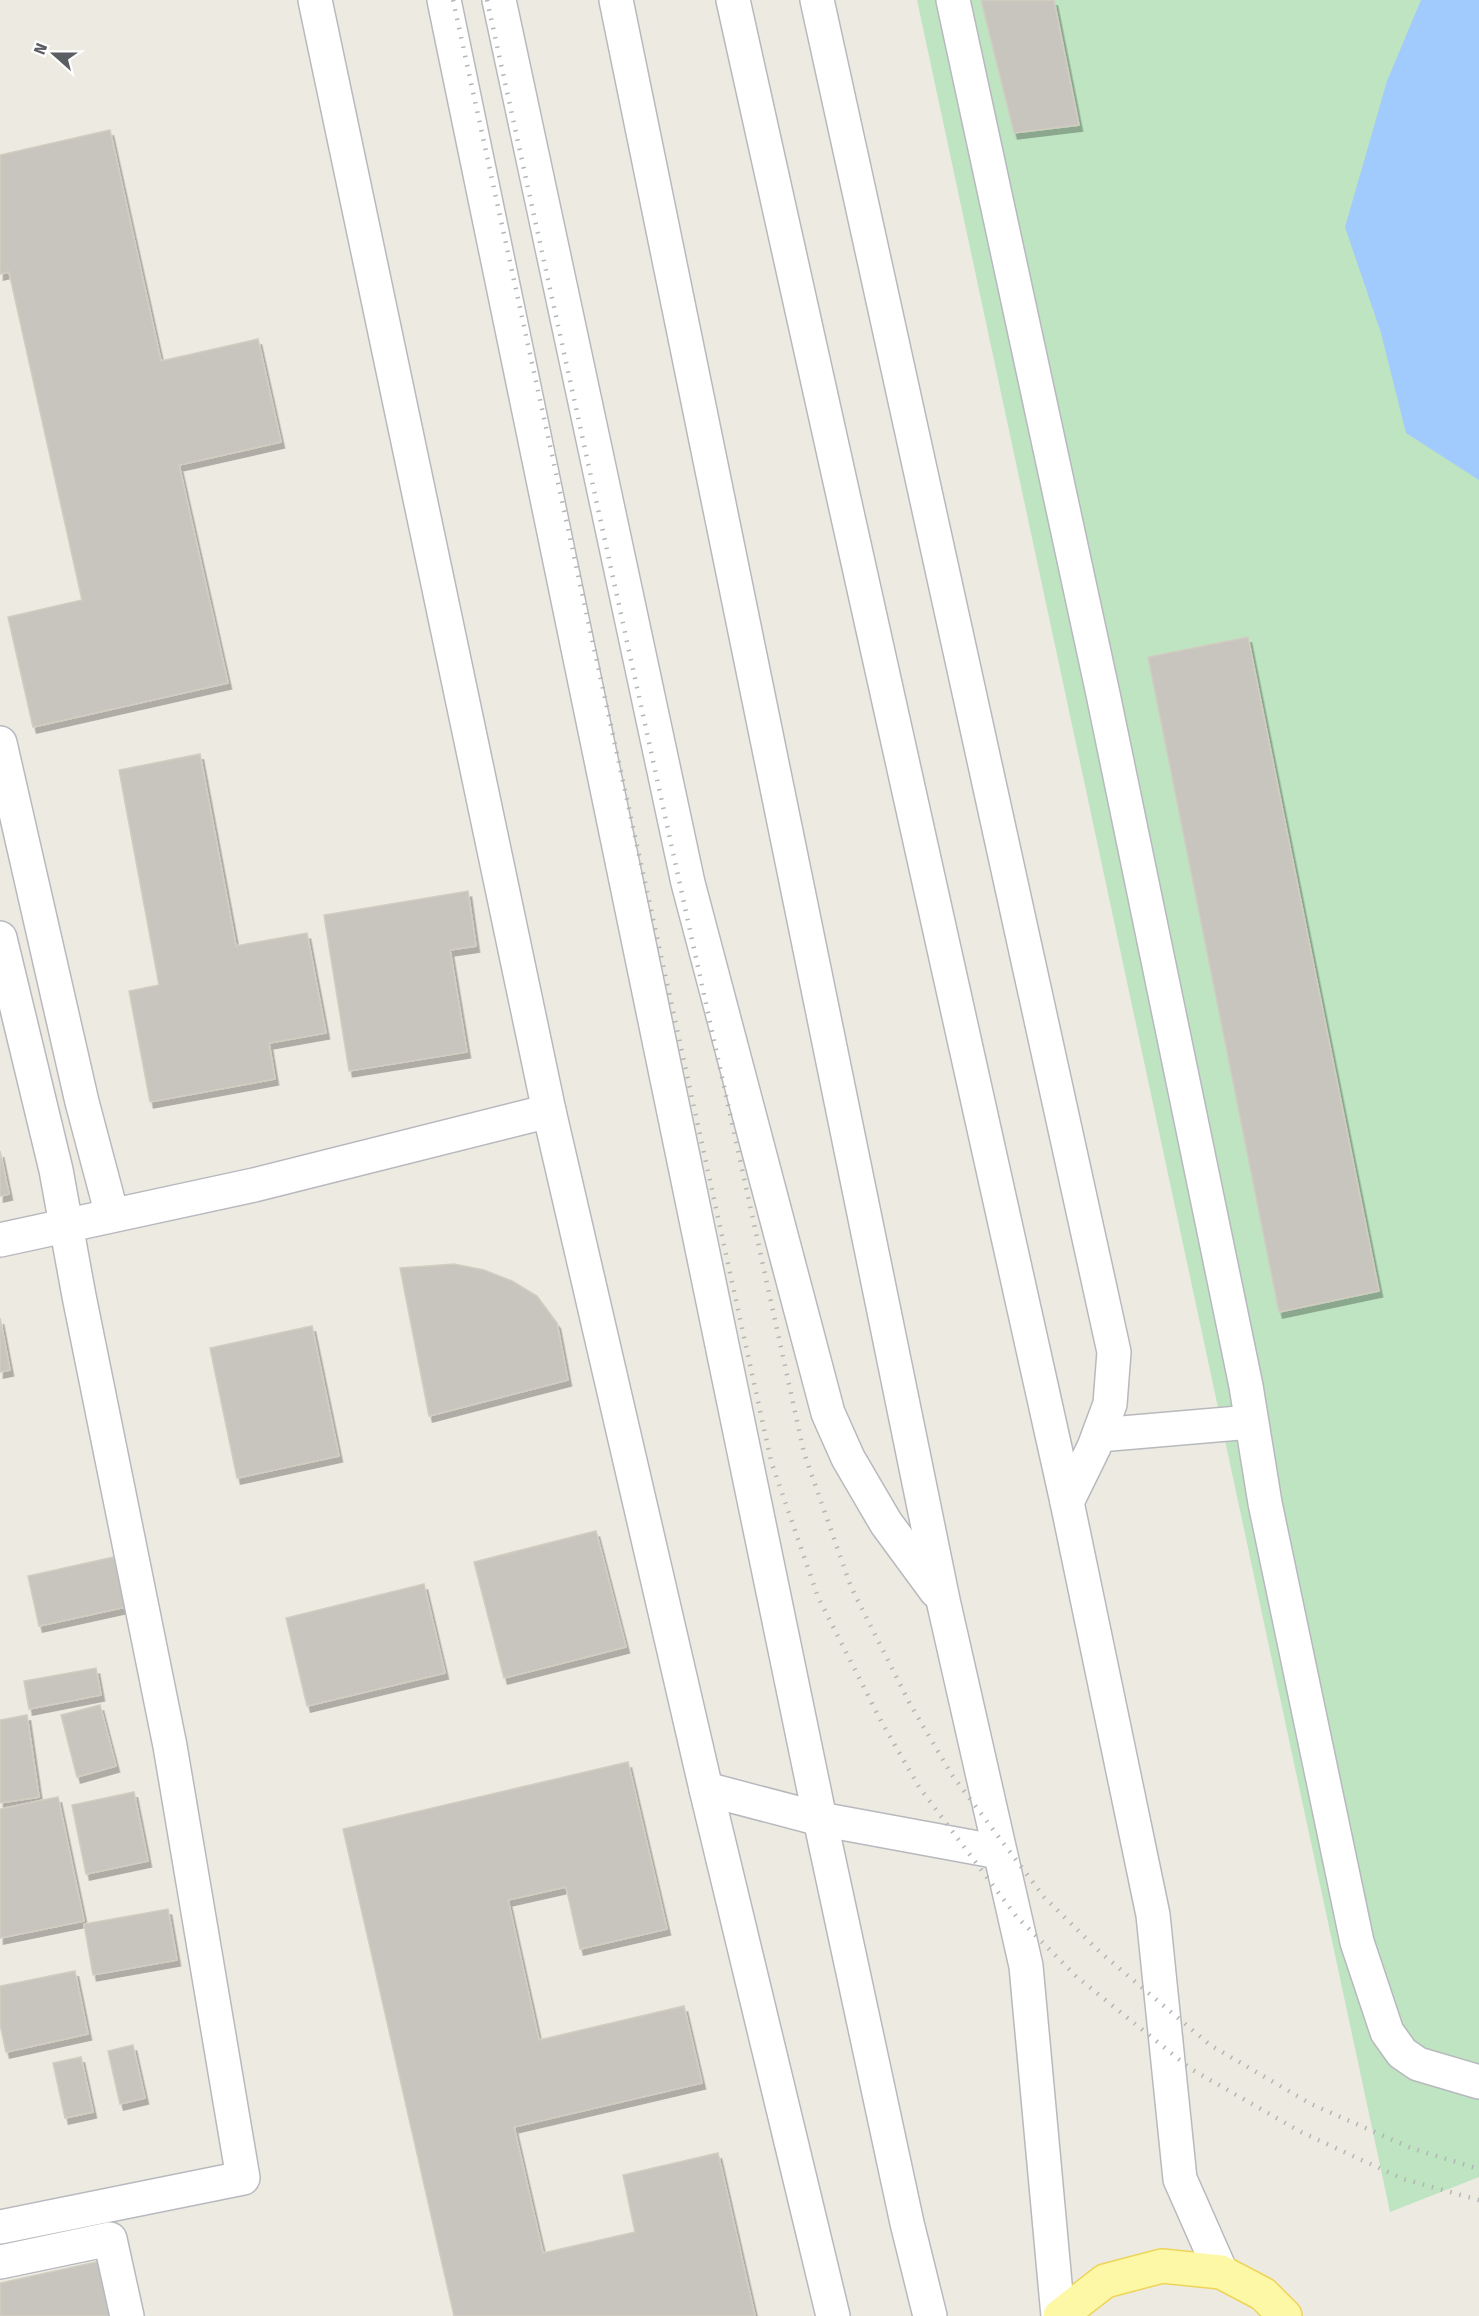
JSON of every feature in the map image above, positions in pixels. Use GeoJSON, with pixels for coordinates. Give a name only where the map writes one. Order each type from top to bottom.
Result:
{"type":"FeatureCollection","features":[{"type":"Feature","properties":{"kind":"main road"},"geometry":{"type":"LineString","coordinates":[[1059,2316],[1104,2281],[1162,2266],[1221,2272],[1263,2294],[1286,2316]]}},
{"type":"Feature","properties":{"kind":"street"},"geometry":{"type":"LineString","coordinates":[[315,0],[549,1111],[706,1789],[833,2316]]}},
{"type":"Feature","properties":{"kind":"street"},"geometry":{"type":"LineString","coordinates":[[444,0],[820,1819],[907,2223],[930,2316]]}},
{"type":"Feature","properties":{"kind":"street"},"geometry":{"type":"LineString","coordinates":[[499,0],[688,884],[828,1413],[848,1458],[886,1522],[943,1600]]}},
{"type":"Feature","properties":{"kind":"street"},"geometry":{"type":"LineString","coordinates":[[616,0],[943,1600],[1026,1966],[1059,2316]]}},
{"type":"Feature","properties":{"kind":"street"},"geometry":{"type":"LineString","coordinates":[[733,0],[1067,1502],[1153,1915],[1180,2179],[1221,2272]]}},
{"type":"Feature","properties":{"kind":"street"},"geometry":{"type":"LineString","coordinates":[[817,0],[1114,1352],[1110,1404],[1099,1435],[1067,1502]]}},
{"type":"Feature","properties":{"kind":"street"},"geometry":{"type":"LineString","coordinates":[[953,0],[1101,682],[1251,1422],[1265,1503],[1360,1953],[1387,2032],[1402,2053],[1418,2064],[1479,2082]]}},
{"type":"Feature","properties":{"kind":"street"},"geometry":{"type":"LineString","coordinates":[[0,743],[82,1102],[89,1220],[170,1746],[243,2178],[0,2227]]}},
{"type":"Feature","properties":{"kind":"street"},"geometry":{"type":"LineString","coordinates":[[0,938],[6,993],[44,1119],[89,1220]]}},
{"type":"Feature","properties":{"kind":"street"},"geometry":{"type":"LineString","coordinates":[[0,1240],[254,1185],[549,1111]]}},
{"type":"Feature","properties":{"kind":"street"},"geometry":{"type":"LineString","coordinates":[[1099,1435],[1251,1422]]}},
{"type":"Feature","properties":{"kind":"street"},"geometry":{"type":"LineString","coordinates":[[706,1789],[820,1819],[999,1852]]}},
{"type":"Feature","properties":{"kind":"street"},"geometry":{"type":"LineString","coordinates":[[0,2262],[110,2240],[127,2316]]}},
{"type":"Feature","properties":{"kind":"green space"},"geometry":{"type":"Polygon","coordinates":[[[917,0],[1479,0],[1479,2177],[1390,2212],[917,0]]]}},
{"type":"Feature","properties":{"kind":"water"},"geometry":{"type":"Polygon","coordinates":[[[1421,0],[1479,0],[1479,480],[1406,433],[1381,333],[1345,227],[1387,81],[1421,0]]]}},
{"type":"Feature","properties":{"kind":"building"},"geometry":{"type":"Polygon","coordinates":[[[981,0],[1054,0],[1079,125],[1014,133],[981,0]]]}},
{"type":"Feature","properties":{"kind":"building"},"geometry":{"type":"Polygon","coordinates":[[[110,130],[161,361],[258,339],[281,442],[179,465],[228,683],[33,727],[8,617],[82,600],[9,272],[0,274],[0,155],[110,130]]]}},
{"type":"Feature","properties":{"kind":"building"},"geometry":{"type":"Polygon","coordinates":[[[1248,637],[1379,1291],[1279,1312],[1148,657],[1248,637]]]}},
{"type":"Feature","properties":{"kind":"building"},"geometry":{"type":"Polygon","coordinates":[[[200,754],[236,946],[307,933],[326,1033],[269,1043],[275,1079],[150,1102],[129,991],[159,985],[119,770],[200,754]]]}},
{"type":"Feature","properties":{"kind":"building"},"geometry":{"type":"Polygon","coordinates":[[[468,891],[476,946],[450,950],[467,1052],[349,1071],[324,915],[468,891]]]}},
{"type":"Feature","properties":{"kind":"building"},"geometry":{"type":"Polygon","coordinates":[[[0,1151],[9,1194],[0,1196],[0,1151]]]}},
{"type":"Feature","properties":{"kind":"building"},"geometry":{"type":"Polygon","coordinates":[[[454,1264],[484,1270],[512,1281],[537,1296],[557,1323],[568,1380],[429,1416],[400,1268],[454,1264]]]}},
{"type":"Feature","properties":{"kind":"building"},"geometry":{"type":"Polygon","coordinates":[[[0,1318],[10,1370],[0,1372],[0,1318]]]}},
{"type":"Feature","properties":{"kind":"building"},"geometry":{"type":"Polygon","coordinates":[[[312,1326],[339,1456],[237,1478],[210,1348],[312,1326]]]}},
{"type":"Feature","properties":{"kind":"building"},"geometry":{"type":"Polygon","coordinates":[[[596,1531],[626,1647],[504,1678],[474,1562],[596,1531]]]}},
{"type":"Feature","properties":{"kind":"building"},"geometry":{"type":"Polygon","coordinates":[[[114,1557],[126,1607],[39,1626],[28,1576],[114,1557]]]}},
{"type":"Feature","properties":{"kind":"building"},"geometry":{"type":"Polygon","coordinates":[[[424,1584],[445,1673],[307,1706],[286,1618],[424,1584]]]}},
{"type":"Feature","properties":{"kind":"building"},"geometry":{"type":"Polygon","coordinates":[[[96,1668],[101,1695],[29,1709],[24,1681],[96,1668]]]}},
{"type":"Feature","properties":{"kind":"building"},"geometry":{"type":"Polygon","coordinates":[[[100,1705],[116,1766],[77,1777],[61,1715],[100,1705]]]}},
{"type":"Feature","properties":{"kind":"building"},"geometry":{"type":"Polygon","coordinates":[[[27,1715],[39,1797],[0,1803],[0,1720],[27,1715]]]}},
{"type":"Feature","properties":{"kind":"building"},"geometry":{"type":"Polygon","coordinates":[[[628,1762],[667,1929],[580,1949],[566,1887],[508,1900],[539,2040],[684,2006],[702,2083],[514,2127],[543,2253],[635,2232],[623,2175],[718,2153],[755,2316],[454,2316],[343,1829],[628,1762]]]}},
{"type":"Feature","properties":{"kind":"building"},"geometry":{"type":"Polygon","coordinates":[[[134,1792],[148,1861],[86,1874],[72,1805],[134,1792]]]}},
{"type":"Feature","properties":{"kind":"building"},"geometry":{"type":"Polygon","coordinates":[[[58,1797],[84,1921],[0,1938],[0,1809],[58,1797]]]}},
{"type":"Feature","properties":{"kind":"building"},"geometry":{"type":"Polygon","coordinates":[[[168,1909],[177,1960],[93,1975],[84,1924],[168,1909]]]}},
{"type":"Feature","properties":{"kind":"building"},"geometry":{"type":"Polygon","coordinates":[[[75,1971],[88,2034],[6,2052],[0,2024],[0,1986],[75,1971]]]}},
{"type":"Feature","properties":{"kind":"building"},"geometry":{"type":"Polygon","coordinates":[[[133,2045],[145,2098],[120,2104],[108,2051],[133,2045]]]}},
{"type":"Feature","properties":{"kind":"building"},"geometry":{"type":"Polygon","coordinates":[[[81,2057],[93,2112],[65,2118],[53,2063],[81,2057]]]}},
{"type":"Feature","properties":{"kind":"building"},"geometry":{"type":"Polygon","coordinates":[[[110,2259],[121,2316],[0,2316],[0,2283],[110,2259]]]}},
{"type":"Feature","properties":{"kind":"railway"},"geometry":{"type":"LineString","coordinates":[[453,0],[771,1461],[818,1597],[881,1721],[919,1787],[1016,1916],[1077,1977],[1191,2069],[1301,2132],[1403,2179],[1479,2200]]}},
{"type":"Feature","properties":{"kind":"railway"},"geometry":{"type":"LineString","coordinates":[[487,0],[804,1453],[851,1587],[910,1704],[952,1775],[1044,1897],[1100,1952],[1210,2045],[1311,2104],[1411,2148],[1479,2169]]}}]}
